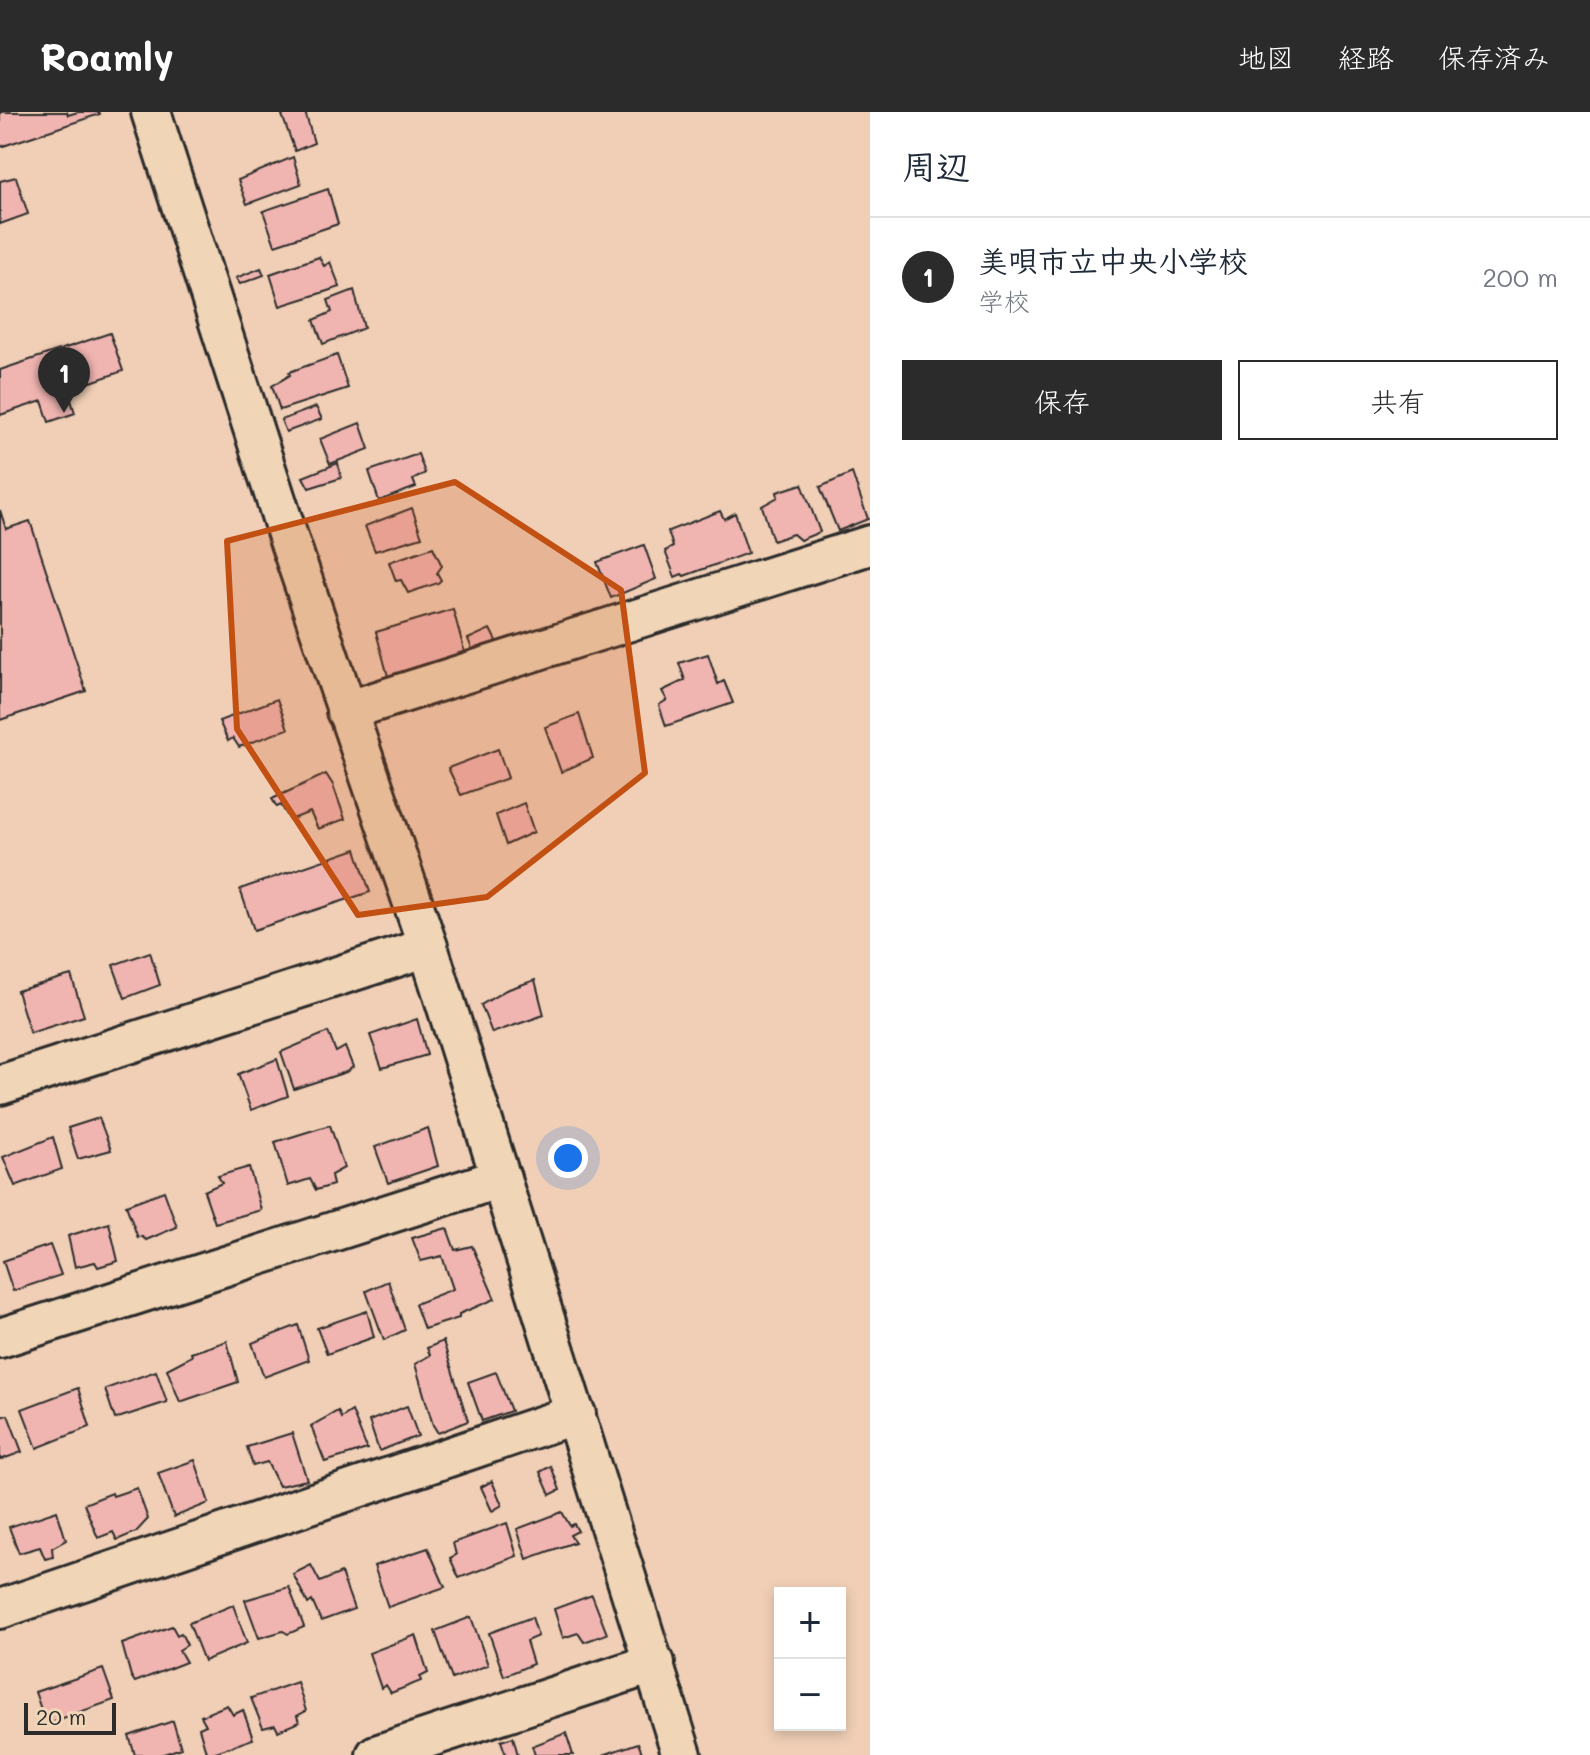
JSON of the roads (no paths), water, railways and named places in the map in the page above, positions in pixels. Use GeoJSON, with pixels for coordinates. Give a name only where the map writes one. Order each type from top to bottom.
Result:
{"type":"FeatureCollection","features":[{"type":"Feature","properties":{"kind":"street"},"geometry":{"type":"LineString","coordinates":[[151,112],[346,711],[428,947],[682,1755]]}},
{"type":"Feature","properties":{"kind":"street"},"geometry":{"type":"LineString","coordinates":[[346,711],[870,545]]}},
{"type":"Feature","properties":{"kind":"street"},"geometry":{"type":"LineString","coordinates":[[0,1085],[428,947]]}},
{"type":"Feature","properties":{"kind":"street"},"geometry":{"type":"LineString","coordinates":[[0,1338],[501,1178]]}},
{"type":"Feature","properties":{"kind":"street"},"geometry":{"type":"LineString","coordinates":[[0,1609],[576,1414]]}},
{"type":"Feature","properties":{"kind":"street"},"geometry":{"type":"LineString","coordinates":[[376,1755],[655,1663]]}},
{"type":"Feature","properties":{"kind":"place","name":"美唄市立中央小学校"},"geometry":{"type":"Point","coordinates":[64,413]}}]}
